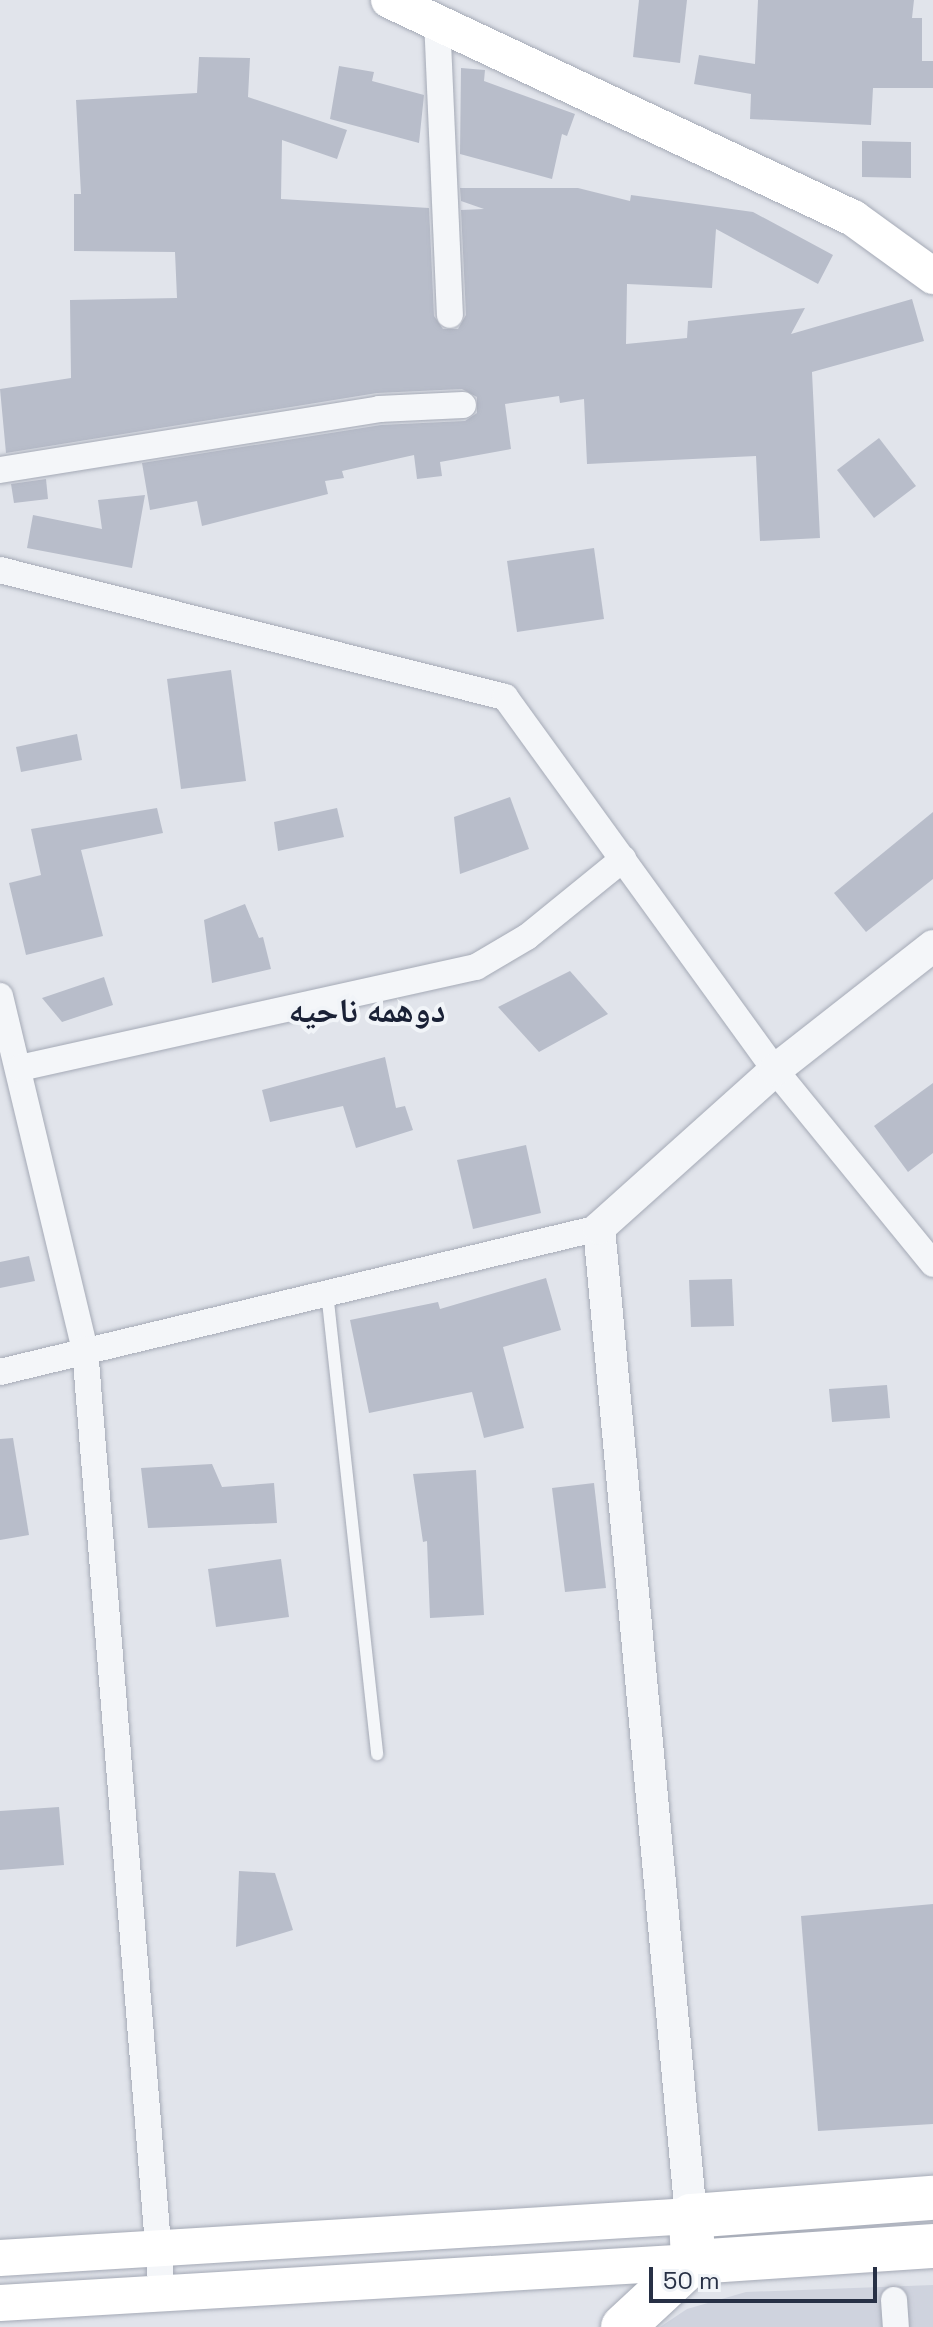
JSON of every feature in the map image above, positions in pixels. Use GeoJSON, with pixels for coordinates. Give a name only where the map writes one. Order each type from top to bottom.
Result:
{"type":"FeatureCollection","features":[{"type":"Feature","properties":{"kind":"highway"},"geometry":{"type":"LineString","coordinates":[[693,2262],[691,2216],[933,2198]]}},
{"type":"Feature","properties":{"kind":"highway"},"geometry":{"type":"LineString","coordinates":[[623,2327],[693,2262],[933,2246]]}},
{"type":"Feature","properties":{"kind":"main road"},"geometry":{"type":"LineString","coordinates":[[389,0],[437,19],[853,218],[933,276]]}},
{"type":"Feature","properties":{"kind":"main road"},"geometry":{"type":"LineString","coordinates":[[0,2258],[691,2216]]}},
{"type":"Feature","properties":{"kind":"main road"},"geometry":{"type":"LineString","coordinates":[[0,2303],[693,2262]]}},
{"type":"Feature","properties":{"kind":"street"},"geometry":{"type":"LineString","coordinates":[[437,19],[450,315]]}},
{"type":"Feature","properties":{"kind":"street"},"geometry":{"type":"LineString","coordinates":[[0,470],[379,409],[463,405]]}},
{"type":"Feature","properties":{"kind":"street"},"geometry":{"type":"LineString","coordinates":[[0,570],[505,697],[775,1070],[933,1264]]}},
{"type":"Feature","properties":{"kind":"street"},"geometry":{"type":"LineString","coordinates":[[20,1068],[476,967],[527,937],[623,859]]}},
{"type":"Feature","properties":{"kind":"street"},"geometry":{"type":"LineString","coordinates":[[0,1372],[85,1349],[599,1228],[775,1070],[933,946]]}},
{"type":"Feature","properties":{"kind":"street"},"geometry":{"type":"LineString","coordinates":[[0,996],[20,1068],[85,1349],[161,2249],[162,2294]]}},
{"type":"Feature","properties":{"kind":"street"},"geometry":{"type":"LineString","coordinates":[[599,1228],[691,2216]]}},
{"type":"Feature","properties":{"kind":"street"},"geometry":{"type":"LineString","coordinates":[[894,2300],[896,2327]]}},
{"type":"Feature","properties":{"kind":"lane"},"geometry":{"type":"LineString","coordinates":[[327,1292],[377,1754]]}},
{"type":"Feature","properties":{"kind":"shaded area"},"geometry":{"type":"Polygon","coordinates":[[[933,2285],[933,2327],[660,2327],[687,2309],[746,2292],[933,2285]]]}},
{"type":"Feature","properties":{"kind":"building"},"geometry":{"type":"Polygon","coordinates":[[[639,0],[687,0],[680,63],[633,57],[639,0]]]}},
{"type":"Feature","properties":{"kind":"building"},"geometry":{"type":"Polygon","coordinates":[[[758,0],[914,0],[912,18],[922,18],[922,61],[933,61],[933,88],[873,88],[871,125],[750,119],[751,94],[694,84],[699,55],[755,64],[758,0]]]}},
{"type":"Feature","properties":{"kind":"building"},"geometry":{"type":"Polygon","coordinates":[[[199,57],[250,58],[248,97],[347,130],[337,159],[282,140],[281,199],[429,208],[434,316],[443,329],[458,329],[466,315],[461,210],[484,209],[461,201],[460,188],[578,188],[630,201],[631,195],[753,212],[833,255],[818,284],[716,229],[712,288],[627,284],[626,344],[687,338],[688,321],[805,308],[791,334],[912,299],[924,341],[812,372],[820,538],[760,541],[756,456],[587,464],[584,399],[560,403],[559,396],[505,404],[511,449],[440,462],[442,476],[417,479],[414,455],[342,471],[344,478],[325,481],[328,494],[202,526],[197,501],[150,510],[142,463],[381,425],[465,421],[477,413],[477,397],[462,389],[377,393],[6,453],[0,389],[71,378],[70,300],[177,298],[175,252],[74,251],[74,194],[81,194],[76,100],[197,93],[199,57]]]}},
{"type":"Feature","properties":{"kind":"building"},"geometry":{"type":"Polygon","coordinates":[[[339,66],[374,72],[372,81],[424,95],[419,143],[330,119],[339,66]]]}},
{"type":"Feature","properties":{"kind":"building"},"geometry":{"type":"Polygon","coordinates":[[[461,68],[485,70],[484,81],[575,114],[567,136],[562,134],[552,179],[460,154],[461,68]]]}},
{"type":"Feature","properties":{"kind":"building"},"geometry":{"type":"Polygon","coordinates":[[[862,141],[911,142],[911,178],[862,177],[862,141]]]}},
{"type":"Feature","properties":{"kind":"building"},"geometry":{"type":"Polygon","coordinates":[[[879,438],[916,486],[874,518],[837,470],[879,438]]]}},
{"type":"Feature","properties":{"kind":"building"},"geometry":{"type":"Polygon","coordinates":[[[46,479],[48,499],[14,503],[11,484],[46,479]]]}},
{"type":"Feature","properties":{"kind":"building"},"geometry":{"type":"Polygon","coordinates":[[[145,495],[132,568],[27,548],[33,515],[102,529],[98,500],[145,495]]]}},
{"type":"Feature","properties":{"kind":"building"},"geometry":{"type":"Polygon","coordinates":[[[594,548],[604,619],[517,632],[507,561],[594,548]]]}},
{"type":"Feature","properties":{"kind":"building"},"geometry":{"type":"Polygon","coordinates":[[[231,670],[246,781],[181,789],[167,679],[231,670]]]}},
{"type":"Feature","properties":{"kind":"building"},"geometry":{"type":"Polygon","coordinates":[[[77,734],[82,760],[21,772],[16,747],[77,734]]]}},
{"type":"Feature","properties":{"kind":"building"},"geometry":{"type":"Polygon","coordinates":[[[510,797],[529,849],[460,874],[454,817],[510,797]]]}},
{"type":"Feature","properties":{"kind":"building"},"geometry":{"type":"Polygon","coordinates":[[[157,808],[163,833],[81,850],[103,936],[26,955],[9,883],[41,875],[31,829],[157,808]]]}},
{"type":"Feature","properties":{"kind":"building"},"geometry":{"type":"Polygon","coordinates":[[[337,808],[344,837],[278,851],[274,822],[337,808]]]}},
{"type":"Feature","properties":{"kind":"building"},"geometry":{"type":"Polygon","coordinates":[[[933,812],[933,879],[866,932],[834,893],[933,812]]]}},
{"type":"Feature","properties":{"kind":"building"},"geometry":{"type":"Polygon","coordinates":[[[245,904],[259,938],[263,937],[271,969],[212,983],[204,920],[245,904]]]}},
{"type":"Feature","properties":{"kind":"building"},"geometry":{"type":"Polygon","coordinates":[[[570,971],[608,1014],[539,1052],[498,1007],[570,971]]]}},
{"type":"Feature","properties":{"kind":"building"},"geometry":{"type":"Polygon","coordinates":[[[104,977],[113,1005],[62,1022],[42,998],[104,977]]]}},
{"type":"Feature","properties":{"kind":"building"},"geometry":{"type":"Polygon","coordinates":[[[385,1057],[396,1108],[405,1106],[413,1130],[356,1148],[343,1106],[270,1122],[262,1090],[385,1057]]]}},
{"type":"Feature","properties":{"kind":"building"},"geometry":{"type":"Polygon","coordinates":[[[933,1083],[933,1153],[908,1172],[874,1126],[933,1083]]]}},
{"type":"Feature","properties":{"kind":"building"},"geometry":{"type":"Polygon","coordinates":[[[526,1145],[541,1213],[473,1229],[457,1160],[526,1145]]]}},
{"type":"Feature","properties":{"kind":"building"},"geometry":{"type":"Polygon","coordinates":[[[29,1256],[35,1281],[0,1288],[0,1262],[29,1256]]]}},
{"type":"Feature","properties":{"kind":"building"},"geometry":{"type":"Polygon","coordinates":[[[546,1278],[561,1330],[503,1347],[524,1428],[484,1438],[472,1392],[369,1413],[350,1320],[438,1302],[440,1309],[546,1278]]]}},
{"type":"Feature","properties":{"kind":"building"},"geometry":{"type":"Polygon","coordinates":[[[732,1279],[734,1326],[691,1327],[689,1280],[732,1279]]]}},
{"type":"Feature","properties":{"kind":"building"},"geometry":{"type":"Polygon","coordinates":[[[887,1385],[890,1418],[832,1422],[829,1389],[887,1385]]]}},
{"type":"Feature","properties":{"kind":"building"},"geometry":{"type":"Polygon","coordinates":[[[13,1438],[29,1535],[0,1540],[0,1439],[13,1438]]]}},
{"type":"Feature","properties":{"kind":"building"},"geometry":{"type":"Polygon","coordinates":[[[212,1464],[222,1487],[274,1483],[277,1523],[148,1528],[141,1468],[212,1464]]]}},
{"type":"Feature","properties":{"kind":"building"},"geometry":{"type":"Polygon","coordinates":[[[476,1470],[484,1615],[430,1618],[427,1541],[423,1542],[413,1474],[476,1470]]]}},
{"type":"Feature","properties":{"kind":"building"},"geometry":{"type":"Polygon","coordinates":[[[594,1483],[606,1588],[565,1592],[552,1488],[594,1483]]]}},
{"type":"Feature","properties":{"kind":"building"},"geometry":{"type":"Polygon","coordinates":[[[281,1559],[289,1617],[216,1627],[208,1569],[281,1559]]]}},
{"type":"Feature","properties":{"kind":"building"},"geometry":{"type":"Polygon","coordinates":[[[59,1807],[64,1865],[0,1870],[0,1811],[59,1807]]]}},
{"type":"Feature","properties":{"kind":"building"},"geometry":{"type":"Polygon","coordinates":[[[239,1871],[275,1873],[293,1930],[236,1947],[239,1871]]]}},
{"type":"Feature","properties":{"kind":"building"},"geometry":{"type":"Polygon","coordinates":[[[933,1904],[933,2124],[818,2131],[801,1916],[933,1904]]]}},
{"type":"Feature","properties":{"kind":"district","name":"دوهمه ناحیه"},"geometry":{"type":"Point","coordinates":[367,1011]}}]}
